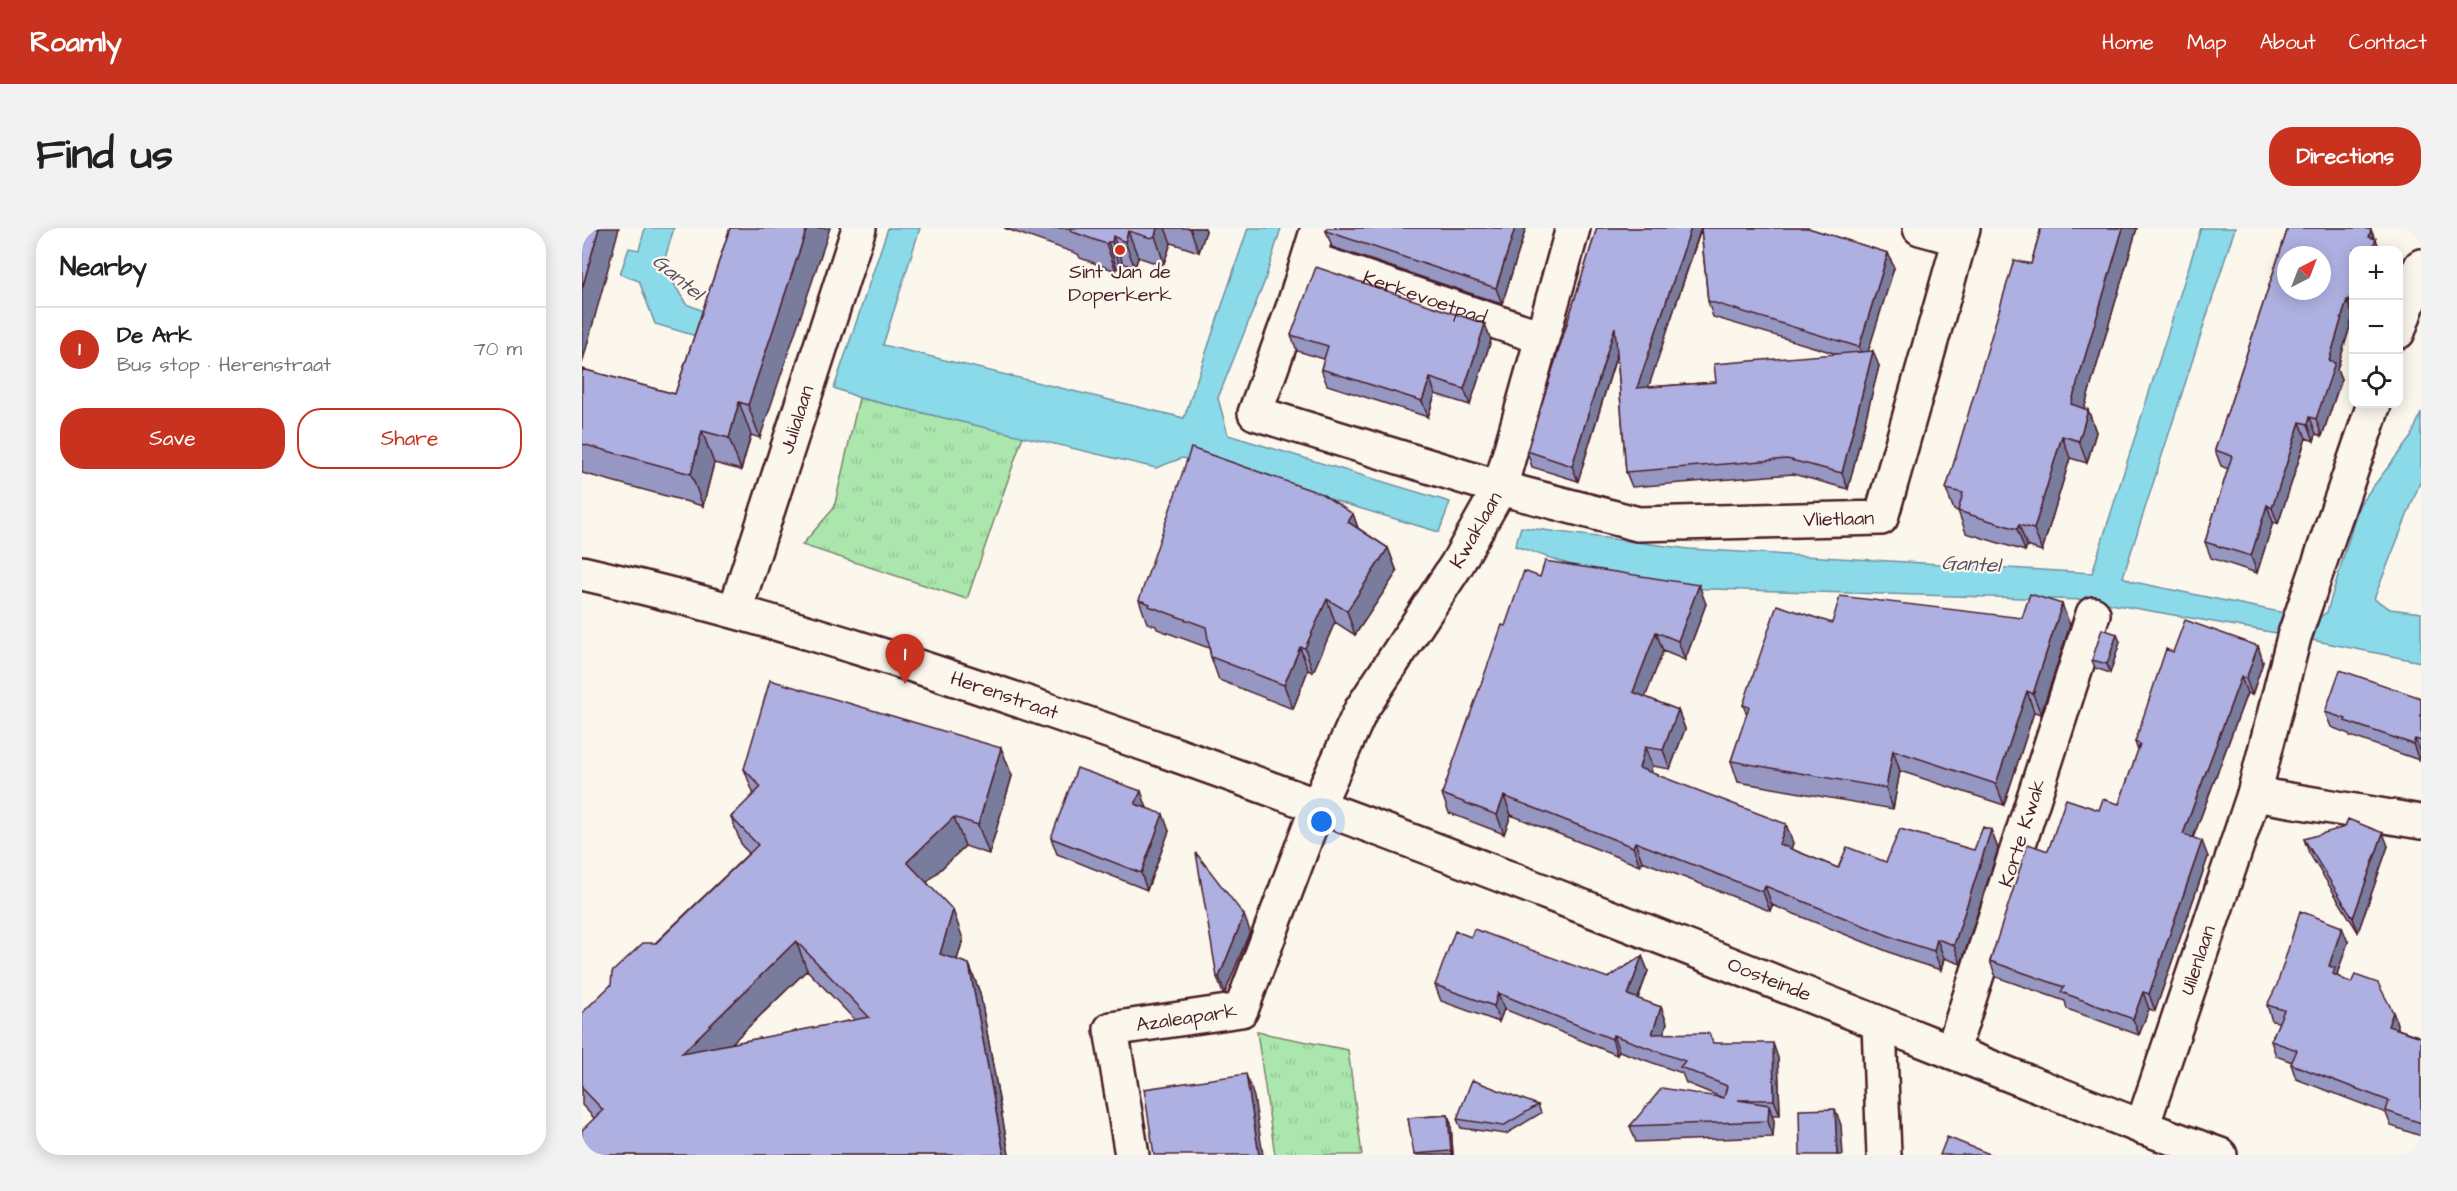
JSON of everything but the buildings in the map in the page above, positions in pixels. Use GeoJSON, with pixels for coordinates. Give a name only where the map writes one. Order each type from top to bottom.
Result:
{"type":"FeatureCollection","features":[{"type":"Feature","properties":{"kind":"street","name":"Julialaan"},"geometry":{"type":"LineString","coordinates":[[735,611],[859,228]]}},
{"type":"Feature","properties":{"kind":"street"},"geometry":{"type":"LineString","coordinates":[[1318,228],[1254,413],[1500,488]]}},
{"type":"Feature","properties":{"kind":"street","name":"Kwaklaan"},"geometry":{"type":"LineString","coordinates":[[1318,805],[1361,710],[1456,564],[1500,488],[1573,228]]}},
{"type":"Feature","properties":{"kind":"street"},"geometry":{"type":"LineString","coordinates":[[1920,228],[1962,233]]}},
{"type":"Feature","properties":{"kind":"street","name":"Vlietlaan"},"geometry":{"type":"LineString","coordinates":[[1500,488],[1638,524],[1881,518],[1962,233]]}},
{"type":"Feature","properties":{"kind":"street","name":"Kerkevoetpad"},"geometry":{"type":"LineString","coordinates":[[1309,259],[1541,337]]}},
{"type":"Feature","properties":{"kind":"street"},"geometry":{"type":"LineString","coordinates":[[2403,318],[2421,266]]}},
{"type":"Feature","properties":{"kind":"street","name":"Uilenlaan"},"geometry":{"type":"LineString","coordinates":[[2142,1127],[2254,794],[2297,627],[2373,408]]}},
{"type":"Feature","properties":{"kind":"street","name":"Herenstraat"},"geometry":{"type":"LineString","coordinates":[[582,573],[735,611],[973,684],[1318,805]]}},
{"type":"Feature","properties":{"kind":"street","name":"Korte Kwak"},"geometry":{"type":"LineString","coordinates":[[1952,1052],[2093,614]]}},
{"type":"Feature","properties":{"kind":"street"},"geometry":{"type":"LineString","coordinates":[[2254,794],[2421,822]]}},
{"type":"Feature","properties":{"kind":"street","name":"Oosteinde"},"geometry":{"type":"LineString","coordinates":[[1318,805],[2142,1127],[2220,1155]]}},
{"type":"Feature","properties":{"kind":"street","name":"Azaleapark"},"geometry":{"type":"LineString","coordinates":[[1132,1155],[1111,1029],[1241,1010],[1318,805]]}},
{"type":"Feature","properties":{"kind":"street"},"geometry":{"type":"LineString","coordinates":[[1879,1024],[1884,1155]]}},
{"type":"Feature","properties":{"kind":"green space"},"geometry":{"type":"Polygon","coordinates":[[[859,398],[1023,436],[967,599],[802,545],[834,508],[859,398]]]}},
{"type":"Feature","properties":{"kind":"green space"},"geometry":{"type":"Polygon","coordinates":[[[1257,1032],[1348,1050],[1362,1155],[1275,1155],[1257,1032]]]}},
{"type":"Feature","properties":{"kind":"water"},"geometry":{"type":"Polygon","coordinates":[[[645,228],[674,228],[663,265],[686,304],[711,314],[700,337],[655,324],[639,281],[620,274],[629,248],[639,250],[645,228]]]}},
{"type":"Feature","properties":{"kind":"water"},"geometry":{"type":"Polygon","coordinates":[[[888,228],[920,228],[883,345],[1184,418],[1248,228],[1281,228],[1264,283],[1218,398],[1228,435],[1450,502],[1439,532],[1205,462],[1182,458],[1156,468],[860,398],[834,388],[888,228]]]}},
{"type":"Feature","properties":{"kind":"water"},"geometry":{"type":"Polygon","coordinates":[[[2201,228],[2235,228],[2123,577],[2134,582],[2304,619],[2322,616],[2327,612],[2359,505],[2411,437],[2421,413],[2421,480],[2374,599],[2390,609],[2421,613],[2421,662],[2282,634],[2088,600],[1679,588],[1568,564],[1515,546],[1521,527],[1689,549],[2092,573],[2201,228]]]}},
{"type":"Feature","properties":{"kind":"place","name":"Sint Jan de Doperkerk"},"geometry":{"type":"Point","coordinates":[1120,250]}},
{"type":"Feature","properties":{"kind":"place","name":"De Ark"},"geometry":{"type":"Point","coordinates":[905,684]}},
{"type":"Feature","properties":{"kind":"water label","name":"Gantel"},"geometry":{"type":"Point","coordinates":[678,277]}},
{"type":"Feature","properties":{"kind":"water label","name":"Gantel"},"geometry":{"type":"Point","coordinates":[1971,564]}}]}
